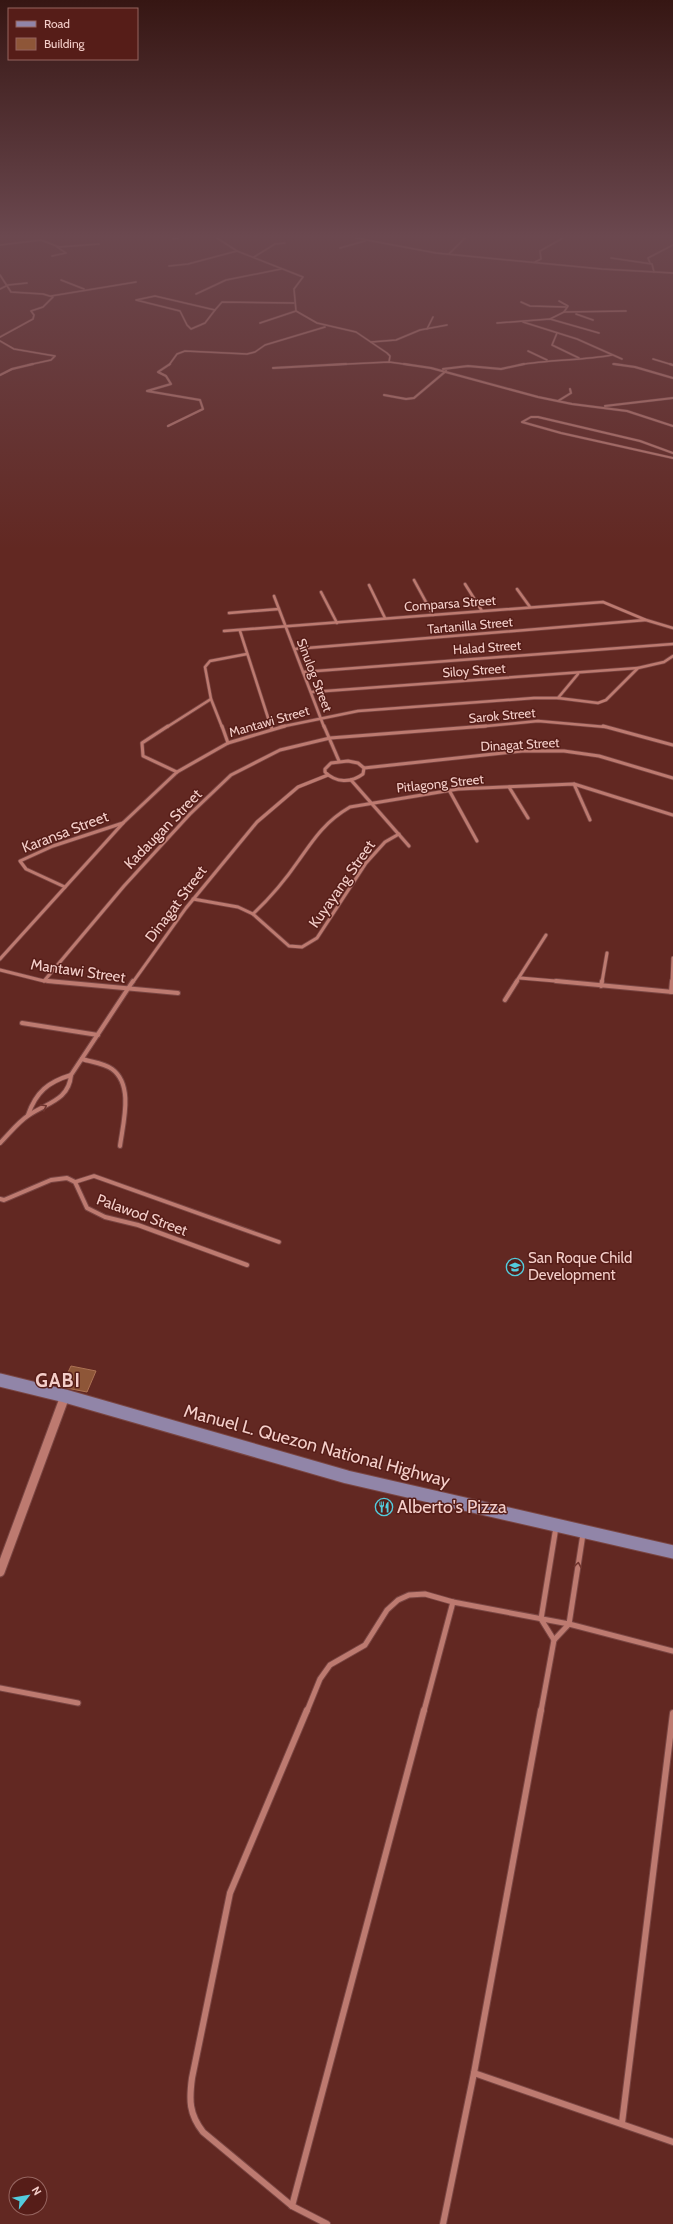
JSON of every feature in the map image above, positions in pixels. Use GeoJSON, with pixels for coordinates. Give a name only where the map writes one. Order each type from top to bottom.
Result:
{"type":"FeatureCollection","features":[{"type":"Feature","properties":{"kind":"main road","name":"Manuel L. Quezon National Highway"},"geometry":{"type":"LineString","coordinates":[[0,1380],[65,1396],[346,1477],[557,1524],[673,1552]]}},
{"type":"Feature","properties":{"kind":"street"},"geometry":{"type":"LineString","coordinates":[[0,375],[12,369],[51,360],[55,356],[14,349],[1,342]]}},
{"type":"Feature","properties":{"kind":"street"},"geometry":{"type":"LineString","coordinates":[[168,426],[203,409],[200,400],[147,391],[172,384],[166,376],[158,372],[172,363],[177,354],[185,351],[247,354],[255,352],[265,345],[276,342]]}},
{"type":"Feature","properties":{"kind":"street"},"geometry":{"type":"LineString","coordinates":[[369,342],[383,348],[390,356],[389,362]]}},
{"type":"Feature","properties":{"kind":"street"},"geometry":{"type":"LineString","coordinates":[[553,342],[552,345],[579,358]]}},
{"type":"Feature","properties":{"kind":"street"},"geometry":{"type":"LineString","coordinates":[[583,342],[622,359]]}},
{"type":"Feature","properties":{"kind":"street"},"geometry":{"type":"LineString","coordinates":[[528,351],[550,361]]}},
{"type":"Feature","properties":{"kind":"street"},"geometry":{"type":"LineString","coordinates":[[440,370],[468,366],[500,369],[550,361],[612,355]]}},
{"type":"Feature","properties":{"kind":"street"},"geometry":{"type":"LineString","coordinates":[[653,359],[673,365]]}},
{"type":"Feature","properties":{"kind":"street"},"geometry":{"type":"LineString","coordinates":[[274,368],[389,362],[446,371],[558,401],[627,411],[641,417],[672,425]]}},
{"type":"Feature","properties":{"kind":"street"},"geometry":{"type":"LineString","coordinates":[[613,364],[635,367],[673,378]]}},
{"type":"Feature","properties":{"kind":"street"},"geometry":{"type":"LineString","coordinates":[[384,395],[408,399],[416,398],[434,379],[446,371]]}},
{"type":"Feature","properties":{"kind":"street"},"geometry":{"type":"LineString","coordinates":[[558,401],[571,393],[570,389]]}},
{"type":"Feature","properties":{"kind":"street"},"geometry":{"type":"LineString","coordinates":[[600,407],[673,398]]}},
{"type":"Feature","properties":{"kind":"street"},"geometry":{"type":"LineString","coordinates":[[673,453],[640,441],[538,417],[531,417],[522,422],[561,433],[673,458]]}},
{"type":"Feature","properties":{"kind":"street"},"geometry":{"type":"LineString","coordinates":[[414,580],[433,614]]}},
{"type":"Feature","properties":{"kind":"street"},"geometry":{"type":"LineString","coordinates":[[465,584],[482,611]]}},
{"type":"Feature","properties":{"kind":"street"},"geometry":{"type":"LineString","coordinates":[[369,585],[385,618]]}},
{"type":"Feature","properties":{"kind":"street"},"geometry":{"type":"LineString","coordinates":[[517,589],[530,607]]}},
{"type":"Feature","properties":{"kind":"street"},"geometry":{"type":"LineString","coordinates":[[321,592],[337,622]]}},
{"type":"Feature","properties":{"kind":"street","name":"Sinulog Street"},"geometry":{"type":"LineString","coordinates":[[274,596],[312,692],[320,717],[339,761]]}},
{"type":"Feature","properties":{"kind":"street","name":"Comparsa Street"},"geometry":{"type":"LineString","coordinates":[[224,631],[240,631],[433,614],[603,602],[646,620],[673,628]]}},
{"type":"Feature","properties":{"kind":"street"},"geometry":{"type":"LineString","coordinates":[[229,613],[279,609]]}},
{"type":"Feature","properties":{"kind":"street","name":"Tartanilla Street"},"geometry":{"type":"LineString","coordinates":[[295,650],[646,620]]}},
{"type":"Feature","properties":{"kind":"street"},"geometry":{"type":"LineString","coordinates":[[240,631],[272,729]]}},
{"type":"Feature","properties":{"kind":"street","name":"Halad Street"},"geometry":{"type":"LineString","coordinates":[[303,672],[426,661],[673,644]]}},
{"type":"Feature","properties":{"kind":"street"},"geometry":{"type":"LineString","coordinates":[[228,743],[211,698],[205,667],[210,661],[247,654]]}},
{"type":"Feature","properties":{"kind":"street","name":"Siloy Street"},"geometry":{"type":"LineString","coordinates":[[312,692],[578,674],[638,668],[664,662],[673,656]]}},
{"type":"Feature","properties":{"kind":"street","name":"Mantawi Street"},"geometry":{"type":"LineString","coordinates":[[0,959],[124,822],[177,772],[228,743],[272,729],[320,717],[398,707],[500,699],[558,698],[586,703],[602,702],[638,668]]}},
{"type":"Feature","properties":{"kind":"street"},"geometry":{"type":"LineString","coordinates":[[558,698],[578,674]]}},
{"type":"Feature","properties":{"kind":"street"},"geometry":{"type":"LineString","coordinates":[[177,772],[143,756],[141,749],[142,744],[211,698]]}},
{"type":"Feature","properties":{"kind":"street","name":"Sarok Street"},"geometry":{"type":"LineString","coordinates":[[330,738],[449,730],[538,721],[598,725],[673,745]]}},
{"type":"Feature","properties":{"kind":"street","name":"Kadaugan Street"},"geometry":{"type":"LineString","coordinates":[[44,981],[172,833],[231,775],[280,750],[330,738]]}},
{"type":"Feature","properties":{"kind":"street","name":"Dinagat Street"},"geometry":{"type":"LineString","coordinates":[[364,768],[522,751],[564,751],[599,756],[673,778]]}},
{"type":"Feature","properties":{"kind":"street"},"geometry":{"type":"LineString","coordinates":[[339,761],[353,762],[364,768],[363,774],[351,780],[338,780],[325,772],[328,766],[339,761]]}},
{"type":"Feature","properties":{"kind":"street","name":"Dinagat Street"},"geometry":{"type":"LineString","coordinates":[[0,1144],[28,1115],[46,1106],[64,1094],[70,1086],[71,1075],[127,990],[193,899],[257,822],[298,787],[328,775]]}},
{"type":"Feature","properties":{"kind":"street"},"geometry":{"type":"LineString","coordinates":[[351,780],[410,846]]}},
{"type":"Feature","properties":{"kind":"street"},"geometry":{"type":"LineString","coordinates":[[574,784],[590,820]]}},
{"type":"Feature","properties":{"kind":"street","name":"Pitlagong Street"},"geometry":{"type":"LineString","coordinates":[[253,914],[267,901],[299,860],[312,839],[336,815],[350,808],[372,802],[449,790],[574,784],[673,815]]}},
{"type":"Feature","properties":{"kind":"street"},"geometry":{"type":"LineString","coordinates":[[509,787],[528,818]]}},
{"type":"Feature","properties":{"kind":"street"},"geometry":{"type":"LineString","coordinates":[[449,790],[476,841]]}},
{"type":"Feature","properties":{"kind":"street","name":"Karansa Street"},"geometry":{"type":"LineString","coordinates":[[65,887],[26,870],[20,861],[53,846],[124,822]]}},
{"type":"Feature","properties":{"kind":"street","name":"Kuyayang Street"},"geometry":{"type":"LineString","coordinates":[[253,914],[289,946],[302,947],[317,938],[366,863],[385,842],[399,834]]}},
{"type":"Feature","properties":{"kind":"street"},"geometry":{"type":"LineString","coordinates":[[193,899],[238,907],[253,914]]}},
{"type":"Feature","properties":{"kind":"street"},"geometry":{"type":"LineString","coordinates":[[505,1000],[546,935]]}},
{"type":"Feature","properties":{"kind":"street"},"geometry":{"type":"LineString","coordinates":[[601,986],[606,953]]}},
{"type":"Feature","properties":{"kind":"street"},"geometry":{"type":"LineString","coordinates":[[520,978],[672,992],[673,958]]}},
{"type":"Feature","properties":{"kind":"street","name":"Mantawi Street"},"geometry":{"type":"LineString","coordinates":[[0,970],[44,981],[127,990],[178,993]]}},
{"type":"Feature","properties":{"kind":"street"},"geometry":{"type":"LineString","coordinates":[[22,1023],[98,1035]]}},
{"type":"Feature","properties":{"kind":"street"},"geometry":{"type":"LineString","coordinates":[[82,1059],[111,1068],[120,1076],[124,1087],[120,1146]]}},
{"type":"Feature","properties":{"kind":"street","name":"Dinagat Street"},"geometry":{"type":"LineString","coordinates":[[28,1115],[32,1100],[42,1089],[55,1080],[71,1075]]}},
{"type":"Feature","properties":{"kind":"street"},"geometry":{"type":"LineString","coordinates":[[0,1199],[12,1197],[52,1180],[67,1178],[75,1182],[86,1177],[94,1176],[279,1242]]}},
{"type":"Feature","properties":{"kind":"street","name":"Palawod Street"},"geometry":{"type":"LineString","coordinates":[[75,1182],[87,1208],[99,1214],[138,1226],[247,1265]]}},
{"type":"Feature","properties":{"kind":"street"},"geometry":{"type":"LineString","coordinates":[[0,1572],[65,1396]]}},
{"type":"Feature","properties":{"kind":"street"},"geometry":{"type":"LineString","coordinates":[[554,1640],[541,1619],[557,1524]]}},
{"type":"Feature","properties":{"kind":"street"},"geometry":{"type":"LineString","coordinates":[[443,2224],[474,2073],[554,1640],[569,1624],[583,1530]]}},
{"type":"Feature","properties":{"kind":"street"},"geometry":{"type":"LineString","coordinates":[[327,2224],[292,2206],[203,2132],[192,2118],[189,2104],[192,2078],[230,1892],[320,1679],[330,1665],[366,1645],[387,1610],[398,1600],[409,1595],[425,1594],[453,1602],[569,1624],[673,1651]]}},
{"type":"Feature","properties":{"kind":"street"},"geometry":{"type":"LineString","coordinates":[[292,2206],[453,1602]]}},
{"type":"Feature","properties":{"kind":"street"},"geometry":{"type":"LineString","coordinates":[[0,1688],[78,1703]]}},
{"type":"Feature","properties":{"kind":"street"},"geometry":{"type":"LineString","coordinates":[[622,2123],[673,1713]]}},
{"type":"Feature","properties":{"kind":"street"},"geometry":{"type":"LineString","coordinates":[[474,2073],[622,2123],[673,2142]]}},
{"type":"Feature","properties":{"kind":"building"},"geometry":{"type":"Polygon","coordinates":[[[71,1366],[96,1371],[87,1392],[61,1387],[71,1366]]]}},
{"type":"Feature","properties":{"kind":"place","name":"San Roque Child Development"},"geometry":{"type":"Point","coordinates":[515,1267]}},
{"type":"Feature","properties":{"kind":"place","name":"Alberto's Pizza"},"geometry":{"type":"Point","coordinates":[384,1507]}},
{"type":"Feature","properties":{"kind":"district","name":"GABI"},"geometry":{"type":"Point","coordinates":[58,1380]}}]}
